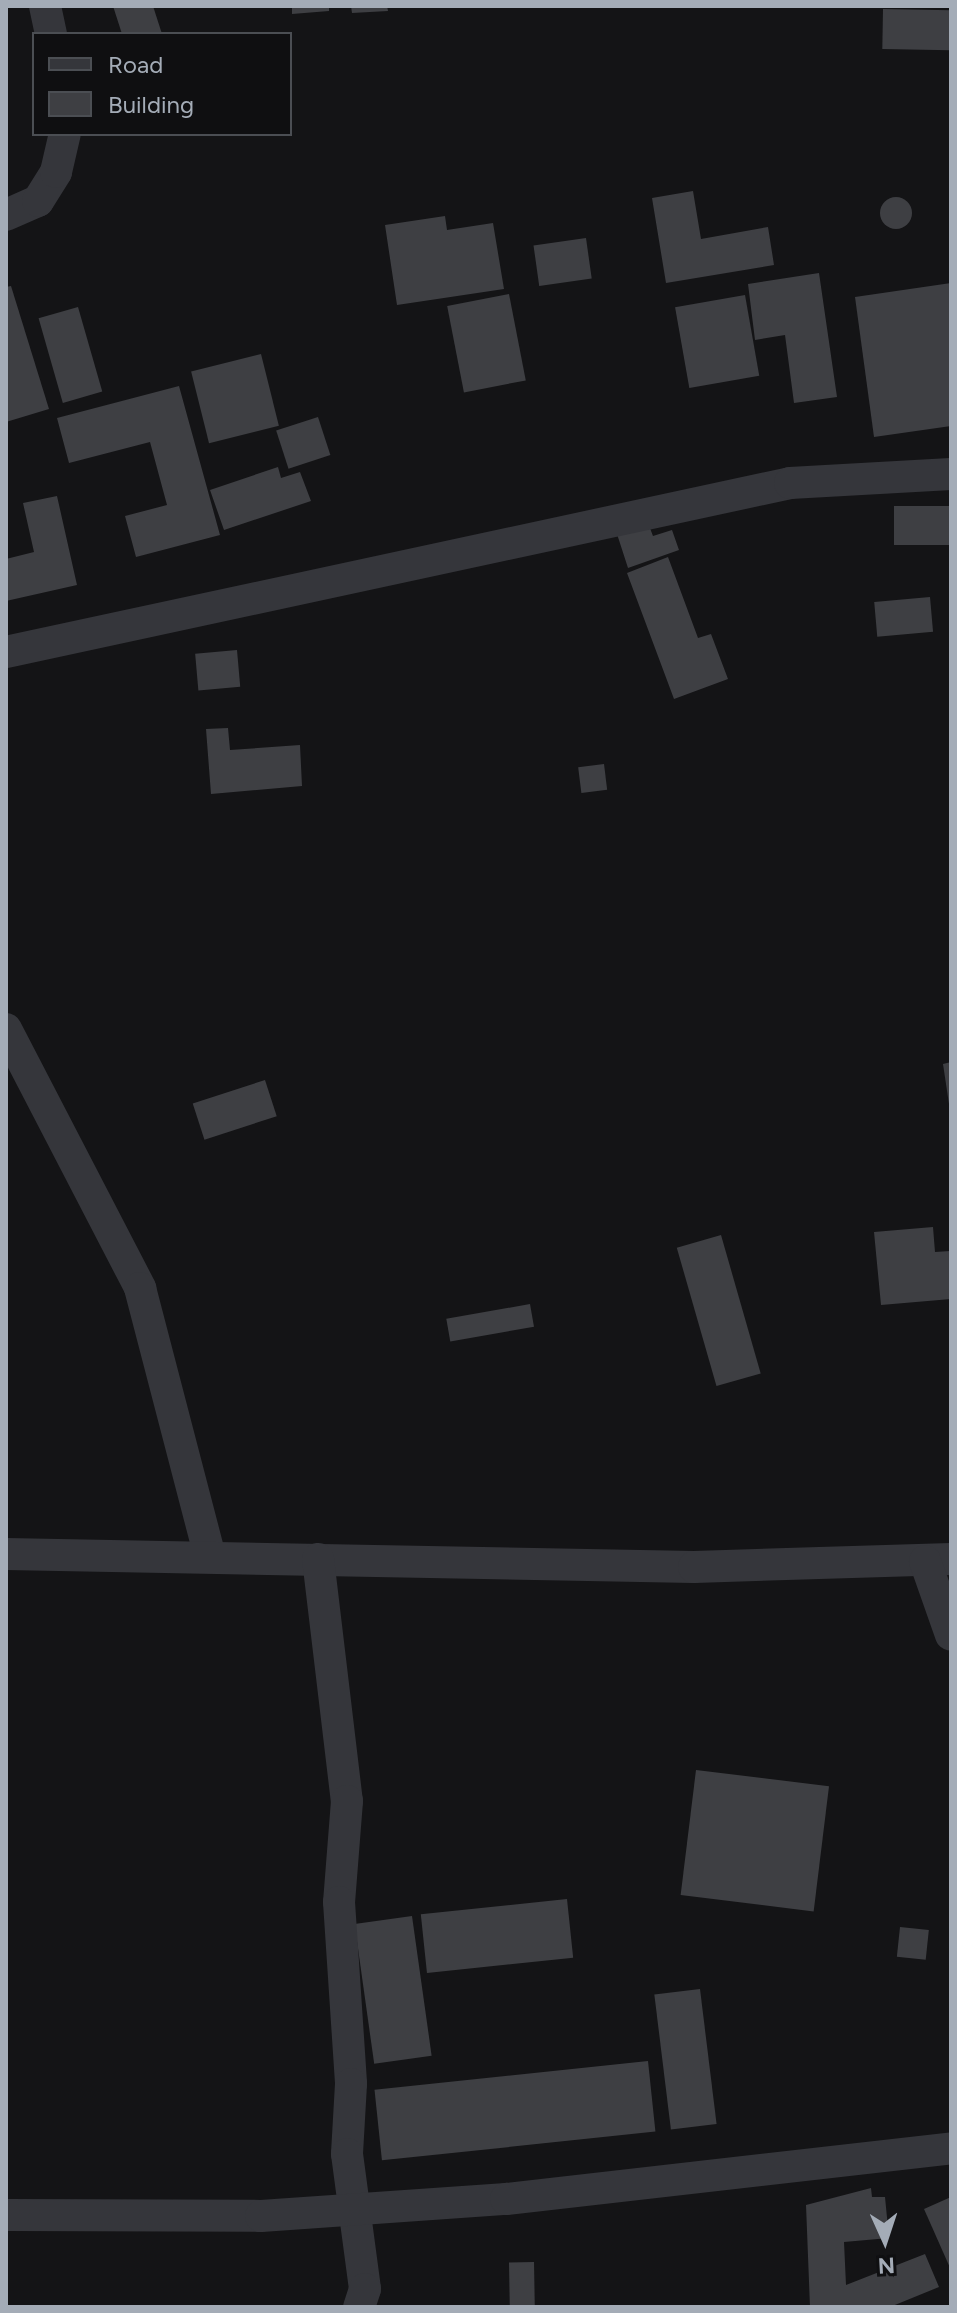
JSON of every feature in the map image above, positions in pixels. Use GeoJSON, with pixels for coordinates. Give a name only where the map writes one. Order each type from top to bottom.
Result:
{"type":"FeatureCollection","features":[{"type":"Feature","properties":{"kind":"street"},"geometry":{"type":"LineString","coordinates":[[45,6],[51,32]]}},
{"type":"Feature","properties":{"kind":"street"},"geometry":{"type":"LineString","coordinates":[[6,215],[38,201],[56,172],[65,136]]}},
{"type":"Feature","properties":{"kind":"street"},"geometry":{"type":"LineString","coordinates":[[6,652],[790,483],[951,474]]}},
{"type":"Feature","properties":{"kind":"street"},"geometry":{"type":"LineString","coordinates":[[6,1029],[140,1288],[210,1557]]}},
{"type":"Feature","properties":{"kind":"street"},"geometry":{"type":"LineString","coordinates":[[6,1554],[694,1567],[938,1560],[951,1635]]}},
{"type":"Feature","properties":{"kind":"street"},"geometry":{"type":"LineString","coordinates":[[318,1559],[347,1801],[339,1902],[351,2084],[347,2154],[357,2210],[365,2289],[359,2307]]}},
{"type":"Feature","properties":{"kind":"street"},"geometry":{"type":"LineString","coordinates":[[6,2215],[357,2210],[951,2148]]}},
{"type":"Feature","properties":{"kind":"building"},"geometry":{"type":"Polygon","coordinates":[[[113,6],[153,6],[161,32],[121,32],[113,6]]]}},
{"type":"Feature","properties":{"kind":"building"},"geometry":{"type":"Polygon","coordinates":[[[292,6],[329,6],[329,11],[292,14],[292,6]]]}},
{"type":"Feature","properties":{"kind":"building"},"geometry":{"type":"Polygon","coordinates":[[[351,6],[387,6],[388,11],[352,13],[351,6]]]}},
{"type":"Feature","properties":{"kind":"building"},"geometry":{"type":"Polygon","coordinates":[[[883,9],[951,10],[950,50],[882,49],[883,9]]]}},
{"type":"Feature","properties":{"kind":"building"},"geometry":{"type":"Polygon","coordinates":[[[693,191],[701,239],[768,227],[774,265],[666,283],[652,198],[693,191]]]}},
{"type":"Feature","properties":{"kind":"building"},"geometry":{"type":"Polygon","coordinates":[[[896,197],[907,202],[912,213],[907,224],[896,229],[885,224],[880,213],[885,202],[896,197]]]}},
{"type":"Feature","properties":{"kind":"building"},"geometry":{"type":"Polygon","coordinates":[[[445,216],[447,230],[493,223],[504,289],[397,305],[385,225],[445,216]]]}},
{"type":"Feature","properties":{"kind":"building"},"geometry":{"type":"Polygon","coordinates":[[[586,238],[592,279],[539,286],[534,245],[586,238]]]}},
{"type":"Feature","properties":{"kind":"building"},"geometry":{"type":"Polygon","coordinates":[[[819,273],[837,397],[794,403],[785,335],[755,340],[748,284],[819,273]]]}},
{"type":"Feature","properties":{"kind":"building"},"geometry":{"type":"Polygon","coordinates":[[[951,283],[951,426],[874,437],[855,297],[951,283]]]}},
{"type":"Feature","properties":{"kind":"building"},"geometry":{"type":"Polygon","coordinates":[[[11,286],[49,409],[6,422],[6,287],[11,286]]]}},
{"type":"Feature","properties":{"kind":"building"},"geometry":{"type":"Polygon","coordinates":[[[509,294],[526,380],[464,392],[447,306],[509,294]]]}},
{"type":"Feature","properties":{"kind":"building"},"geometry":{"type":"Polygon","coordinates":[[[745,295],[759,376],[689,388],[675,307],[745,295]]]}},
{"type":"Feature","properties":{"kind":"building"},"geometry":{"type":"Polygon","coordinates":[[[78,307],[102,392],[63,403],[39,318],[78,307]]]}},
{"type":"Feature","properties":{"kind":"building"},"geometry":{"type":"Polygon","coordinates":[[[261,354],[279,426],[209,443],[191,371],[261,354]]]}},
{"type":"Feature","properties":{"kind":"building"},"geometry":{"type":"Polygon","coordinates":[[[179,386],[220,535],[136,557],[125,516],[167,505],[150,442],[69,463],[57,418],[179,386]]]}},
{"type":"Feature","properties":{"kind":"building"},"geometry":{"type":"Polygon","coordinates":[[[318,417],[330,455],[289,469],[276,431],[318,417]]]}},
{"type":"Feature","properties":{"kind":"building"},"geometry":{"type":"Polygon","coordinates":[[[278,467],[281,478],[300,472],[311,501],[224,530],[210,490],[278,467]]]}},
{"type":"Feature","properties":{"kind":"building"},"geometry":{"type":"Polygon","coordinates":[[[57,496],[77,585],[6,601],[6,559],[34,552],[23,503],[57,496]]]}},
{"type":"Feature","properties":{"kind":"building"},"geometry":{"type":"Polygon","coordinates":[[[894,506],[951,506],[951,545],[894,545],[894,506]]]}},
{"type":"Feature","properties":{"kind":"building"},"geometry":{"type":"Polygon","coordinates":[[[648,523],[653,536],[672,530],[679,550],[628,568],[617,534],[648,523]]]}},
{"type":"Feature","properties":{"kind":"building"},"geometry":{"type":"Polygon","coordinates":[[[668,557],[698,638],[711,634],[728,679],[674,699],[627,573],[668,557]]]}},
{"type":"Feature","properties":{"kind":"building"},"geometry":{"type":"Polygon","coordinates":[[[930,597],[933,632],[877,637],[874,602],[930,597]]]}},
{"type":"Feature","properties":{"kind":"building"},"geometry":{"type":"Polygon","coordinates":[[[237,650],[240,687],[198,691],[195,654],[237,650]]]}},
{"type":"Feature","properties":{"kind":"building"},"geometry":{"type":"Polygon","coordinates":[[[228,728],[230,750],[300,745],[302,786],[211,794],[206,729],[228,728]]]}},
{"type":"Feature","properties":{"kind":"building"},"geometry":{"type":"Polygon","coordinates":[[[604,764],[607,790],[581,793],[578,767],[604,764]]]}},
{"type":"Feature","properties":{"kind":"building"},"geometry":{"type":"Polygon","coordinates":[[[951,1062],[951,1103],[949,1104],[943,1064],[951,1062]]]}},
{"type":"Feature","properties":{"kind":"building"},"geometry":{"type":"Polygon","coordinates":[[[265,1080],[277,1116],[204,1140],[193,1103],[265,1080]]]}},
{"type":"Feature","properties":{"kind":"building"},"geometry":{"type":"Polygon","coordinates":[[[933,1227],[935,1252],[950,1251],[951,1299],[881,1305],[874,1232],[933,1227]]]}},
{"type":"Feature","properties":{"kind":"building"},"geometry":{"type":"Polygon","coordinates":[[[721,1235],[761,1373],[716,1386],[677,1248],[721,1235]]]}},
{"type":"Feature","properties":{"kind":"building"},"geometry":{"type":"Polygon","coordinates":[[[530,1304],[534,1327],[450,1341],[446,1319],[530,1304]]]}},
{"type":"Feature","properties":{"kind":"building"},"geometry":{"type":"Polygon","coordinates":[[[696,1770],[829,1786],[814,1911],[681,1895],[696,1770]]]}},
{"type":"Feature","properties":{"kind":"building"},"geometry":{"type":"Polygon","coordinates":[[[567,1899],[573,1958],[427,1973],[421,1914],[567,1899]]]}},
{"type":"Feature","properties":{"kind":"building"},"geometry":{"type":"Polygon","coordinates":[[[412,1916],[432,2056],[374,2064],[355,1924],[412,1916]]]}},
{"type":"Feature","properties":{"kind":"building"},"geometry":{"type":"Polygon","coordinates":[[[900,1927],[929,1930],[926,1960],[897,1957],[900,1927]]]}},
{"type":"Feature","properties":{"kind":"building"},"geometry":{"type":"Polygon","coordinates":[[[700,1989],[717,2124],[671,2130],[654,1995],[700,1989]]]}},
{"type":"Feature","properties":{"kind":"building"},"geometry":{"type":"Polygon","coordinates":[[[648,2061],[655,2132],[382,2160],[375,2090],[648,2061]]]}},
{"type":"Feature","properties":{"kind":"building"},"geometry":{"type":"Polygon","coordinates":[[[871,2188],[872,2197],[885,2197],[889,2238],[844,2242],[846,2285],[925,2254],[939,2287],[890,2307],[810,2307],[806,2205],[871,2188]]]}},
{"type":"Feature","properties":{"kind":"building"},"geometry":{"type":"Polygon","coordinates":[[[951,2197],[951,2270],[924,2209],[951,2197]]]}},
{"type":"Feature","properties":{"kind":"building"},"geometry":{"type":"Polygon","coordinates":[[[509,2262],[534,2262],[535,2307],[510,2307],[509,2262]]]}}]}
